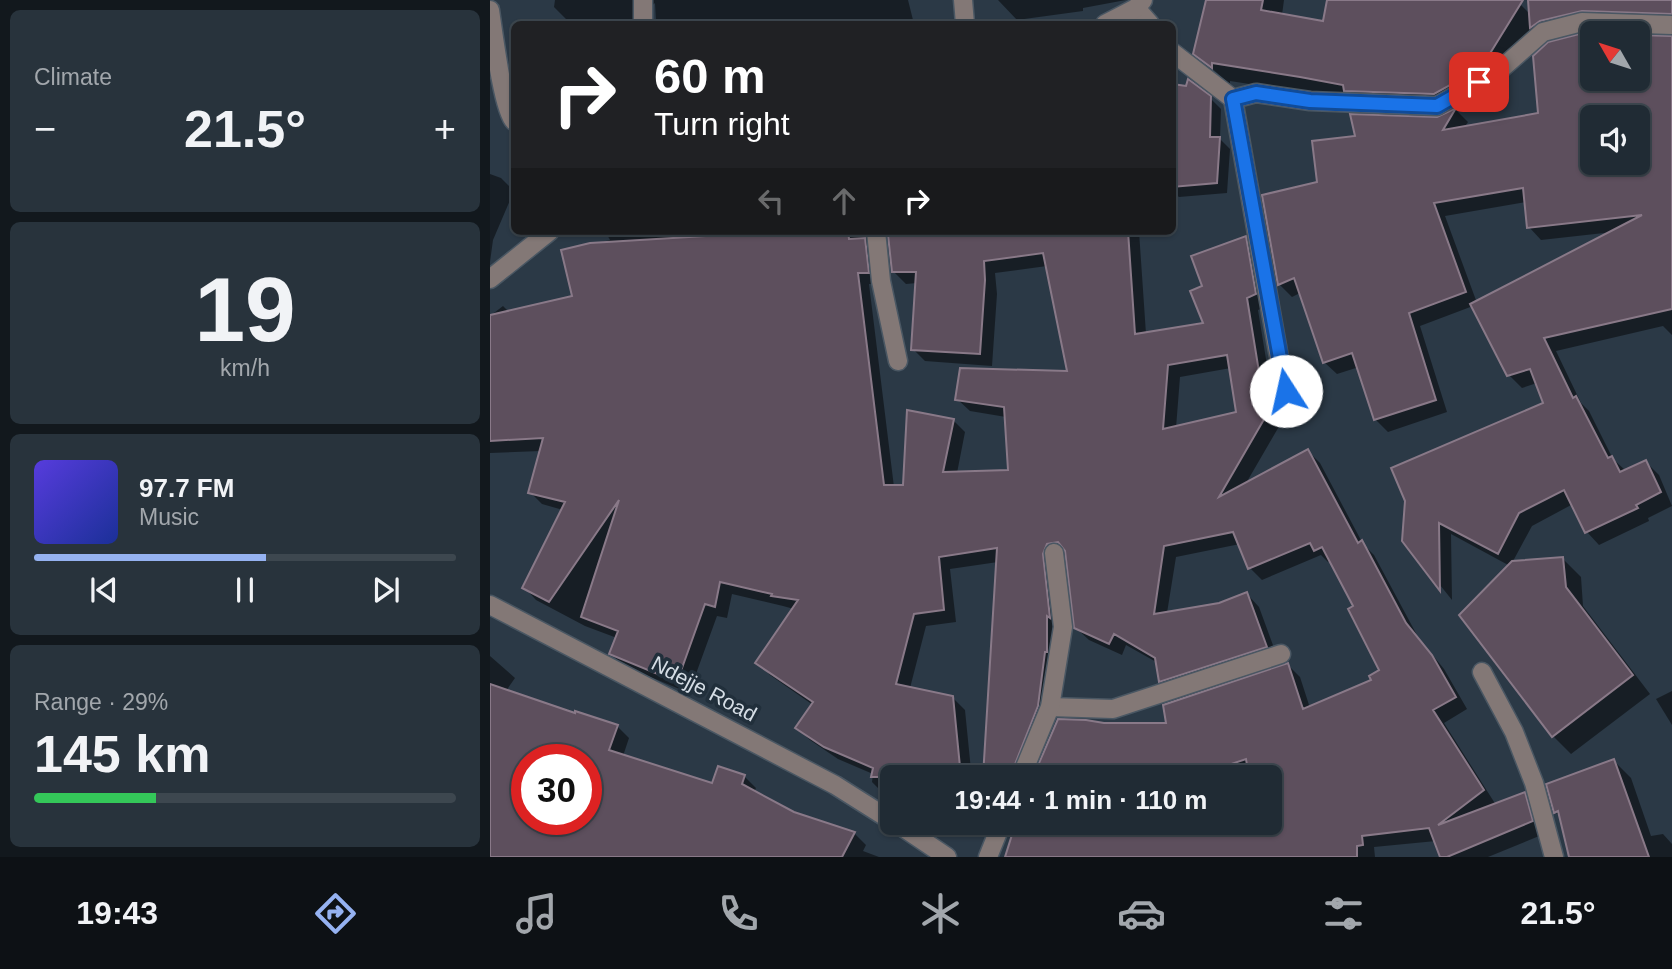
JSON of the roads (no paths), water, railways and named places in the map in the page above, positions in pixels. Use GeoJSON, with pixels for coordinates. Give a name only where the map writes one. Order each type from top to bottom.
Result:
{"type":"FeatureCollection","features":[{"type":"Feature","properties":{"kind":"street"},"geometry":{"type":"LineString","coordinates":[[643,0],[643,21]]}},
{"type":"Feature","properties":{"kind":"street"},"geometry":{"type":"LineString","coordinates":[[963,0],[965,21]]}},
{"type":"Feature","properties":{"kind":"street"},"geometry":{"type":"LineString","coordinates":[[1110,21],[1139,4],[1148,21]]}},
{"type":"Feature","properties":{"kind":"street"},"geometry":{"type":"LineString","coordinates":[[490,10],[511,118]]}},
{"type":"Feature","properties":{"kind":"street"},"geometry":{"type":"LineString","coordinates":[[1233,99],[1256,93],[1310,101],[1437,106],[1500,70],[1543,32],[1582,22],[1672,25]]}},
{"type":"Feature","properties":{"kind":"street"},"geometry":{"type":"LineString","coordinates":[[1176,55],[1233,99],[1286,391]]}},
{"type":"Feature","properties":{"kind":"street"},"geometry":{"type":"LineString","coordinates":[[490,279],[545,235]]}},
{"type":"Feature","properties":{"kind":"street"},"geometry":{"type":"LineString","coordinates":[[876,235],[881,281],[898,361]]}},
{"type":"Feature","properties":{"kind":"street"},"geometry":{"type":"LineString","coordinates":[[1026,765],[1050,706],[1063,627],[1054,553]]}},
{"type":"Feature","properties":{"kind":"street","name":"Ndejje Road"},"geometry":{"type":"LineString","coordinates":[[490,605],[835,785],[880,813]]}},
{"type":"Feature","properties":{"kind":"street"},"geometry":{"type":"LineString","coordinates":[[1050,706],[1113,709],[1281,654]]}},
{"type":"Feature","properties":{"kind":"street"},"geometry":{"type":"LineString","coordinates":[[1482,672],[1514,732],[1534,783],[1554,857]]}},
{"type":"Feature","properties":{"kind":"street","name":"Ndejje Road"},"geometry":{"type":"LineString","coordinates":[[914,835],[947,857]]}},
{"type":"Feature","properties":{"kind":"street"},"geometry":{"type":"LineString","coordinates":[[988,857],[997,835]]}}]}
